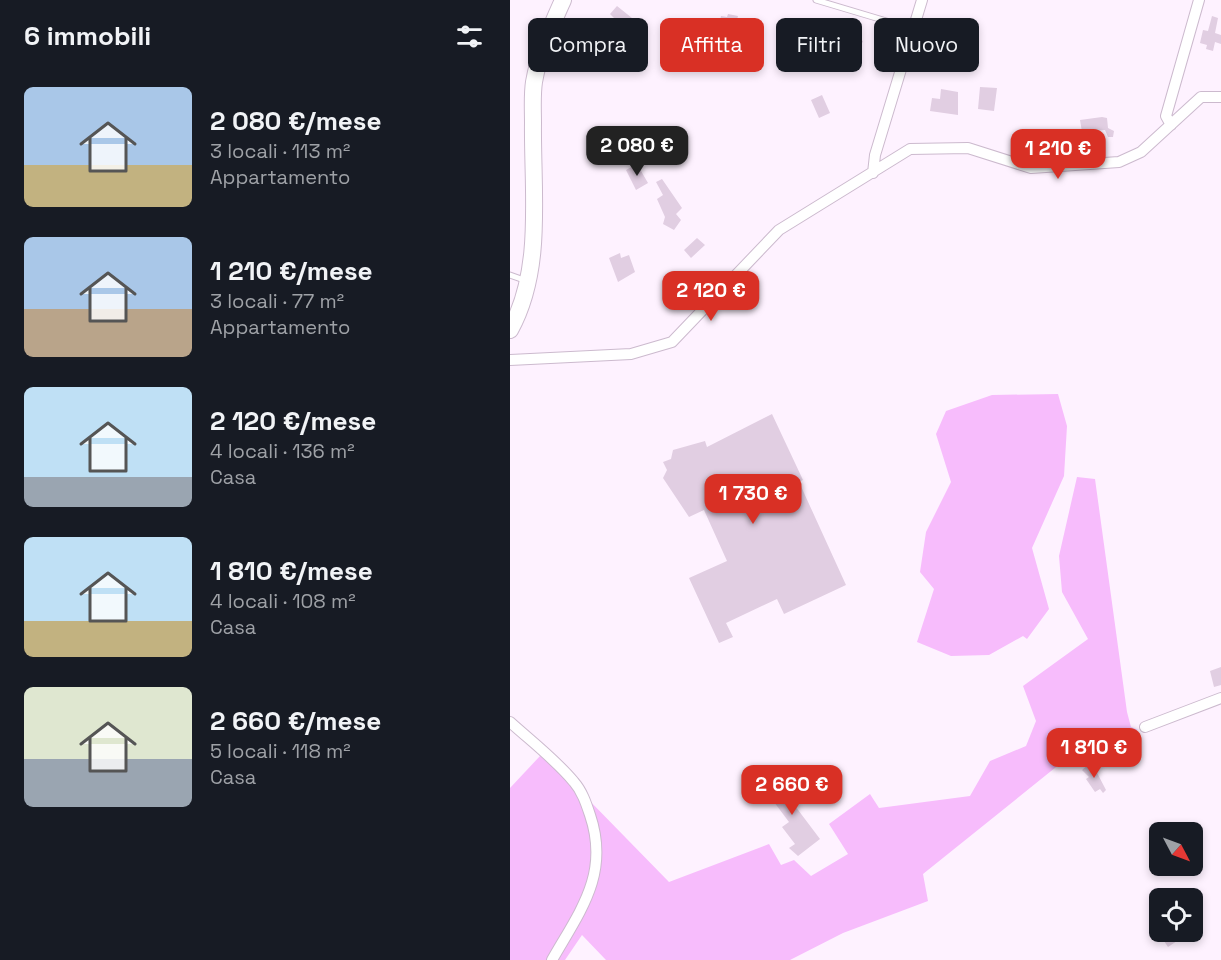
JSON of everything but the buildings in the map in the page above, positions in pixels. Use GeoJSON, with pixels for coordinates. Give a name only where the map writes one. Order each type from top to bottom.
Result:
{"type":"FeatureCollection","features":[{"type":"Feature","properties":{"kind":"main road"},"geometry":{"type":"LineString","coordinates":[[510,330],[521,310],[528,282],[532,250],[534,84],[543,43],[563,0]]}},
{"type":"Feature","properties":{"kind":"street"},"geometry":{"type":"LineString","coordinates":[[917,18],[922,0]]}},
{"type":"Feature","properties":{"kind":"street"},"geometry":{"type":"LineString","coordinates":[[1171,125],[1166,116],[1199,0]]}},
{"type":"Feature","properties":{"kind":"street"},"geometry":{"type":"LineString","coordinates":[[873,173],[875,155],[901,72]]}},
{"type":"Feature","properties":{"kind":"street"},"geometry":{"type":"LineString","coordinates":[[510,360],[631,354],[672,342],[779,230],[910,149],[968,148],[1031,168],[1119,162],[1141,152],[1201,97],[1221,97]]}},
{"type":"Feature","properties":{"kind":"street"},"geometry":{"type":"LineString","coordinates":[[1145,728],[1221,698]]}},
{"type":"Feature","properties":{"kind":"street"},"geometry":{"type":"LineString","coordinates":[[510,722],[574,782],[585,800],[597,839],[596,873],[585,903],[552,960]]}},
{"type":"Feature","properties":{"kind":"lane"},"geometry":{"type":"LineString","coordinates":[[816,0],[877,18]]}},
{"type":"Feature","properties":{"kind":"lane"},"geometry":{"type":"LineString","coordinates":[[510,275],[528,282]]}},
{"type":"Feature","properties":{"kind":"shaded area"},"geometry":{"type":"Polygon","coordinates":[[[1058,394],[1067,426],[1064,476],[1032,548],[1049,609],[1027,639],[1023,636],[989,655],[951,656],[917,642],[934,589],[920,572],[926,532],[951,482],[936,434],[946,411],[992,395],[1058,394]]]}},
{"type":"Feature","properties":{"kind":"shaded area"},"geometry":{"type":"Polygon","coordinates":[[[1077,477],[1095,479],[1127,712],[1131,727],[1138,730],[1085,753],[1076,751],[923,874],[928,901],[843,933],[790,960],[606,960],[582,935],[565,960],[510,960],[510,788],[540,756],[539,749],[669,882],[769,844],[781,865],[794,860],[811,876],[848,854],[829,824],[870,794],[879,808],[970,796],[990,761],[1026,746],[1036,721],[1023,686],[1088,639],[1062,592],[1059,556],[1077,477]]]}}]}
